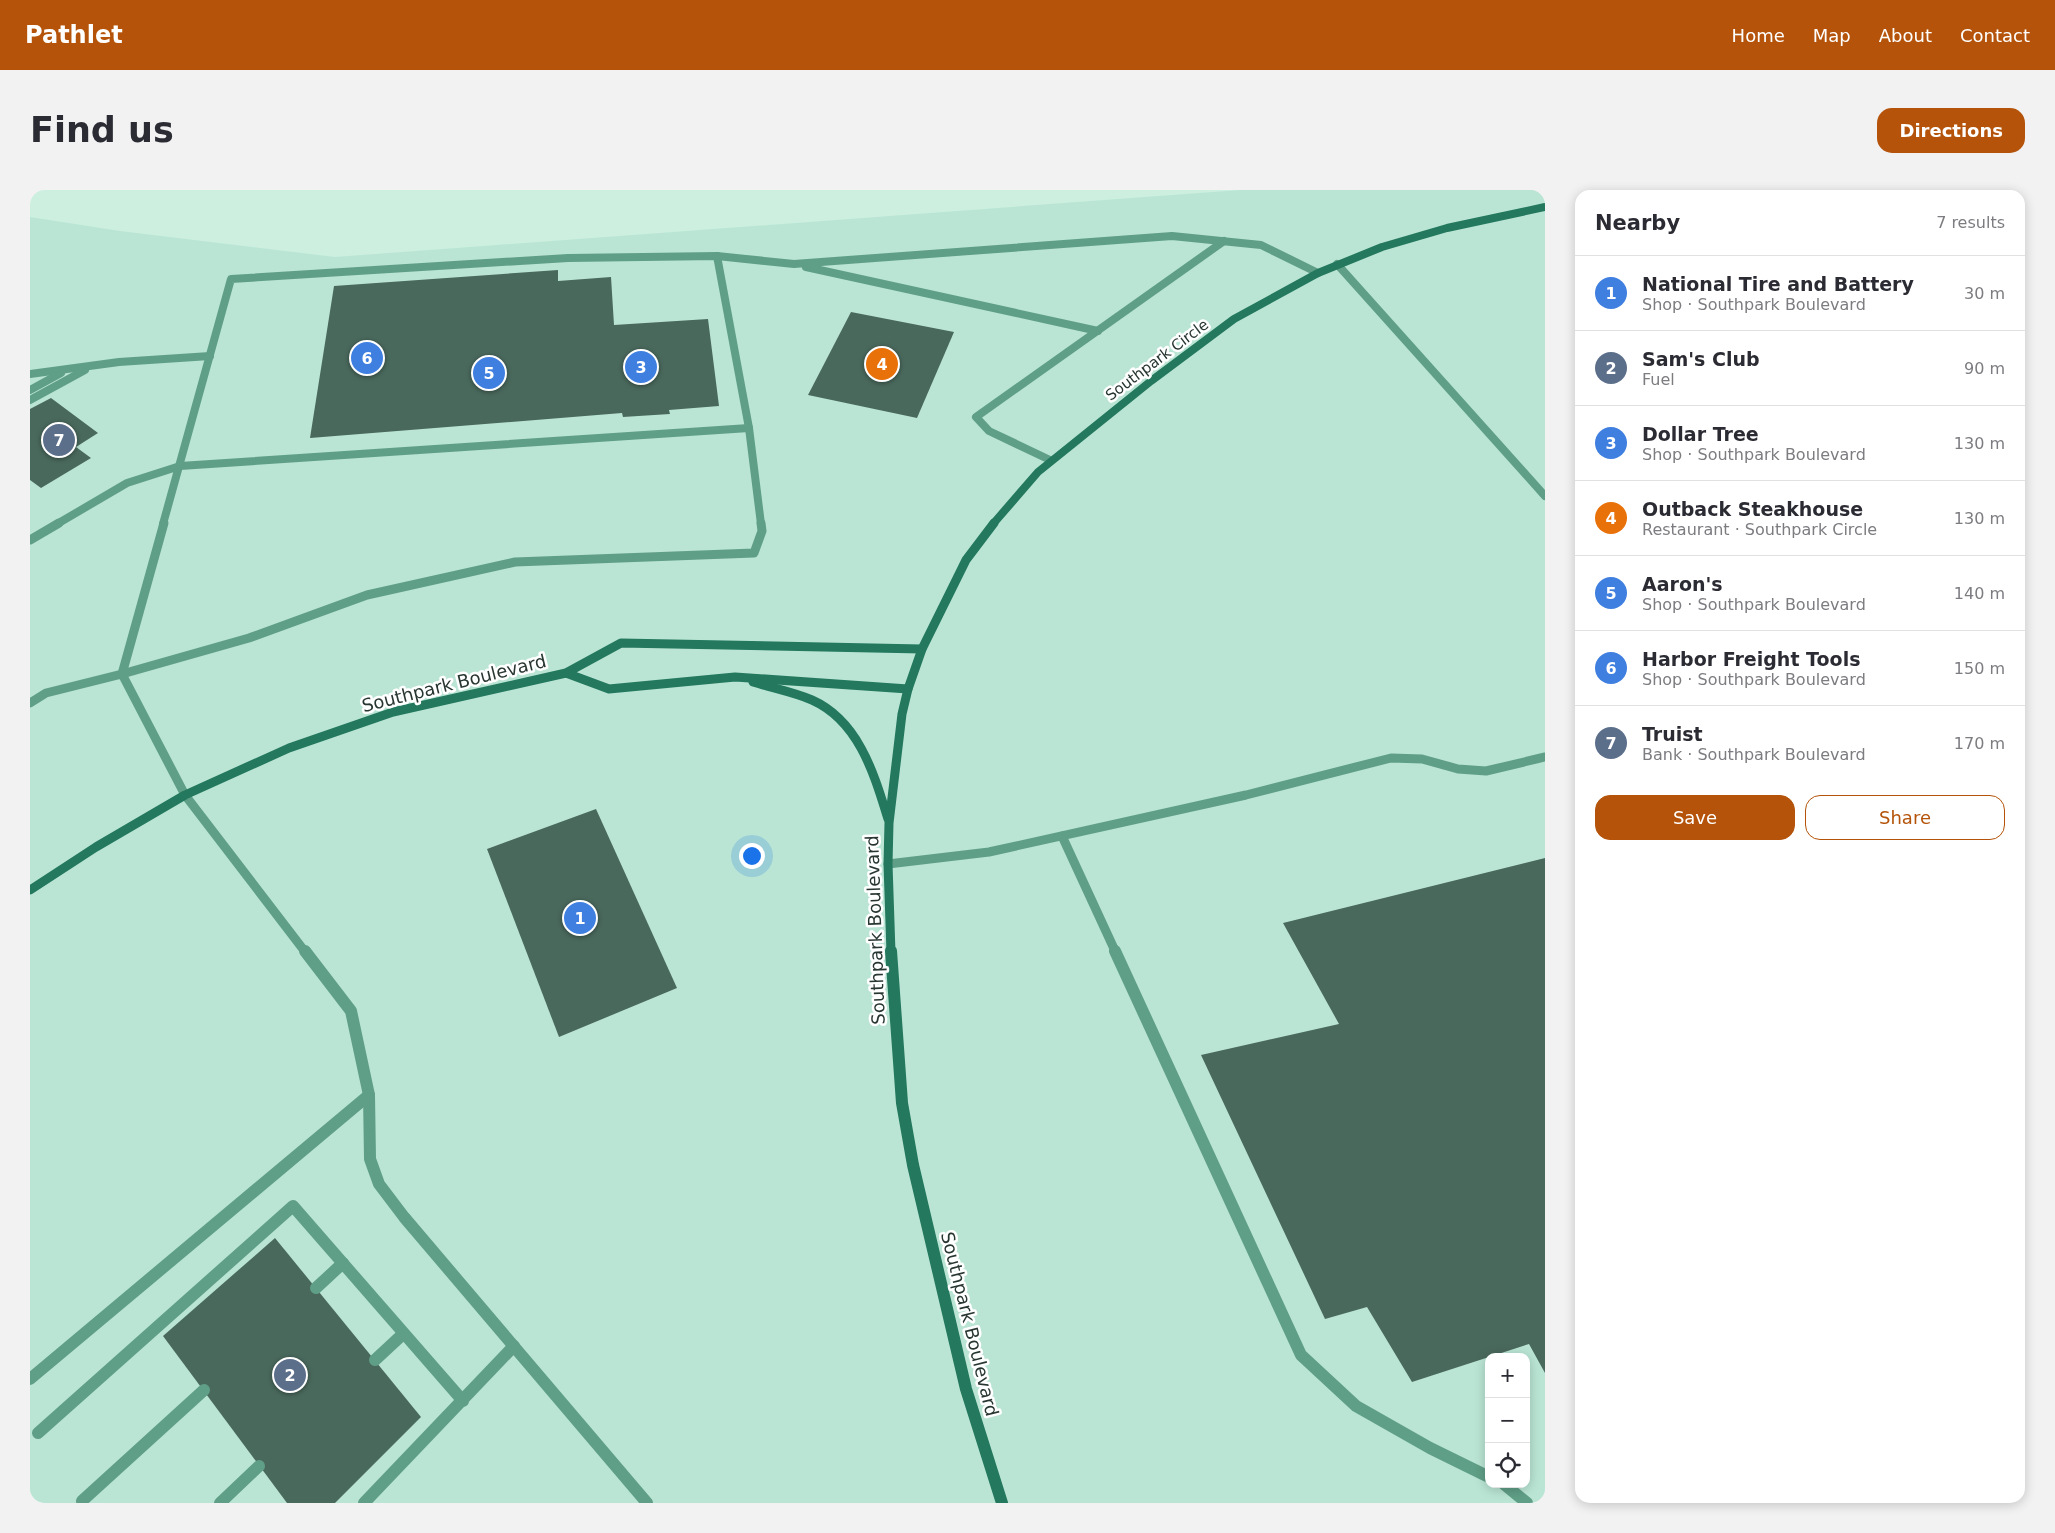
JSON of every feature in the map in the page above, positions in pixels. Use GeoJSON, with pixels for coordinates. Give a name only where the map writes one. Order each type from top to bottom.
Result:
{"type":"FeatureCollection","features":[{"type":"Feature","properties":{"kind":"street","name":"Southpark Circle"},"geometry":{"type":"LineString","coordinates":[[908,689],[922,649],[966,560],[1001,513],[1050,460],[1151,381],[1234,319],[1337,264],[1410,238],[1545,206]]}},
{"type":"Feature","properties":{"kind":"street","name":"Southpark Boulevard"},"geometry":{"type":"LineString","coordinates":[[30,890],[96,847],[185,795],[289,748],[393,712],[566,673],[621,643],[922,649]]}},
{"type":"Feature","properties":{"kind":"street","name":"Southpark Boulevard"},"geometry":{"type":"LineString","coordinates":[[566,673],[609,689],[735,677],[908,689],[902,714],[890,823],[888,864],[892,981],[902,1103],[910,1147],[966,1389],[1002,1503]]}},
{"type":"Feature","properties":{"kind":"street"},"geometry":{"type":"LineString","coordinates":[[735,677],[818,703],[839,720],[856,739],[871,765],[890,823]]}},
{"type":"Feature","properties":{"kind":"lane"},"geometry":{"type":"LineString","coordinates":[[794,264],[1172,236],[1261,245],[1318,273]]}},
{"type":"Feature","properties":{"kind":"lane"},"geometry":{"type":"LineString","coordinates":[[1050,460],[990,431],[976,417],[1224,241]]}},
{"type":"Feature","properties":{"kind":"lane"},"geometry":{"type":"LineString","coordinates":[[30,703],[46,693],[122,674],[249,638],[367,595],[515,562],[754,553],[762,530],[749,428],[717,256]]}},
{"type":"Feature","properties":{"kind":"lane"},"geometry":{"type":"LineString","coordinates":[[647,1503],[404,1217],[379,1184],[370,1159],[369,1094],[352,1011],[185,795],[122,674],[231,278],[568,258],[717,256],[794,264],[1098,331]]}},
{"type":"Feature","properties":{"kind":"lane"},"geometry":{"type":"LineString","coordinates":[[1337,264],[1545,496]]}},
{"type":"Feature","properties":{"kind":"lane"},"geometry":{"type":"LineString","coordinates":[[30,374],[118,362],[210,356]]}},
{"type":"Feature","properties":{"kind":"lane"},"geometry":{"type":"LineString","coordinates":[[30,400],[93,366]]}},
{"type":"Feature","properties":{"kind":"lane"},"geometry":{"type":"LineString","coordinates":[[30,390],[68,369]]}},
{"type":"Feature","properties":{"kind":"lane"},"geometry":{"type":"LineString","coordinates":[[30,378],[49,372]]}},
{"type":"Feature","properties":{"kind":"lane"},"geometry":{"type":"LineString","coordinates":[[30,383],[49,372]]}},
{"type":"Feature","properties":{"kind":"lane"},"geometry":{"type":"LineString","coordinates":[[30,540],[127,484],[180,466],[749,428]]}},
{"type":"Feature","properties":{"kind":"lane"},"geometry":{"type":"LineString","coordinates":[[888,864],[989,852],[1246,795],[1391,758],[1422,759],[1458,768],[1486,771],[1545,757]]}},
{"type":"Feature","properties":{"kind":"lane"},"geometry":{"type":"LineString","coordinates":[[1062,836],[1301,1355],[1356,1406],[1430,1448],[1485,1475]]}},
{"type":"Feature","properties":{"kind":"lane"},"geometry":{"type":"LineString","coordinates":[[30,1379],[369,1094]]}},
{"type":"Feature","properties":{"kind":"lane"},"geometry":{"type":"LineString","coordinates":[[38,1433],[293,1206],[463,1401]]}},
{"type":"Feature","properties":{"kind":"lane"},"geometry":{"type":"LineString","coordinates":[[316,1288],[343,1263]]}},
{"type":"Feature","properties":{"kind":"lane"},"geometry":{"type":"LineString","coordinates":[[375,1360],[403,1334]]}},
{"type":"Feature","properties":{"kind":"lane"},"geometry":{"type":"LineString","coordinates":[[364,1503],[514,1346]]}},
{"type":"Feature","properties":{"kind":"lane"},"geometry":{"type":"LineString","coordinates":[[82,1501],[204,1390]]}},
{"type":"Feature","properties":{"kind":"lane"},"geometry":{"type":"LineString","coordinates":[[220,1503],[259,1466]]}},
{"type":"Feature","properties":{"kind":"lane"},"geometry":{"type":"LineString","coordinates":[[1509,1488],[1527,1503]]}},
{"type":"Feature","properties":{"kind":"shaded area"},"geometry":{"type":"Polygon","coordinates":[[[1240,190],[1545,190],[1545,1503],[30,1503],[30,217],[120,231],[335,257],[1240,190]]]}},
{"type":"Feature","properties":{"kind":"building"},"geometry":{"type":"Polygon","coordinates":[[[558,270],[558,281],[611,277],[614,325],[708,319],[719,406],[669,410],[670,414],[623,417],[622,413],[310,438],[334,286],[558,270]]]}},
{"type":"Feature","properties":{"kind":"building"},"geometry":{"type":"Polygon","coordinates":[[[851,312],[954,332],[917,418],[808,395],[851,312]]]}},
{"type":"Feature","properties":{"kind":"building"},"geometry":{"type":"Polygon","coordinates":[[[51,398],[98,433],[76,447],[91,458],[41,488],[30,480],[30,409],[51,398]]]}},
{"type":"Feature","properties":{"kind":"building"},"geometry":{"type":"Polygon","coordinates":[[[596,809],[677,988],[559,1037],[487,849],[596,809]]]}},
{"type":"Feature","properties":{"kind":"building"},"geometry":{"type":"Polygon","coordinates":[[[1545,858],[1545,1373],[1529,1344],[1501,1353],[1485,1353],[1485,1358],[1412,1382],[1367,1307],[1325,1319],[1201,1055],[1339,1024],[1283,923],[1545,858]]]}},
{"type":"Feature","properties":{"kind":"building"},"geometry":{"type":"Polygon","coordinates":[[[275,1238],[421,1417],[335,1503],[287,1503],[163,1336],[275,1238]]]}},
{"type":"Feature","properties":{"kind":"place","name":"Harbor Freight Tools"},"geometry":{"type":"Point","coordinates":[367,358]}},
{"type":"Feature","properties":{"kind":"place","name":"Outback Steakhouse"},"geometry":{"type":"Point","coordinates":[882,364]}},
{"type":"Feature","properties":{"kind":"place","name":"Dollar Tree"},"geometry":{"type":"Point","coordinates":[641,367]}},
{"type":"Feature","properties":{"kind":"place","name":"Aaron's"},"geometry":{"type":"Point","coordinates":[489,373]}},
{"type":"Feature","properties":{"kind":"place","name":"Truist"},"geometry":{"type":"Point","coordinates":[59,440]}},
{"type":"Feature","properties":{"kind":"place","name":"National Tire and Battery"},"geometry":{"type":"Point","coordinates":[580,918]}},
{"type":"Feature","properties":{"kind":"place","name":"Sam's Club"},"geometry":{"type":"Point","coordinates":[290,1375]}}]}
